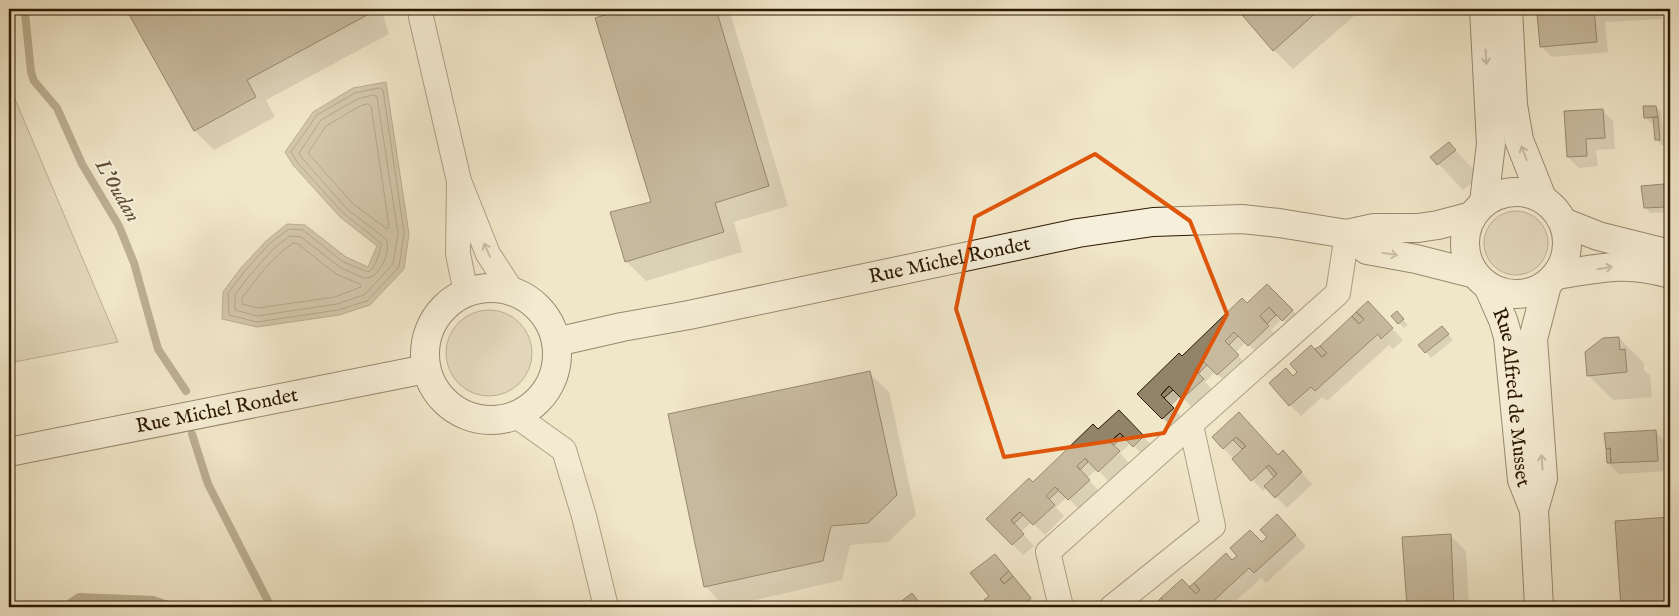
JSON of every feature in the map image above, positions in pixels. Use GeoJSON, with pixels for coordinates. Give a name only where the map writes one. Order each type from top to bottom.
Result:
{"type":"FeatureCollection","features":[{"type":"Feature","properties":{"kind":"street"},"geometry":{"type":"LineString","coordinates":[[1484,9],[1491,144],[1478,209],[1465,235],[1466,255],[1481,280],[1499,292],[1511,294],[1530,292],[1552,280],[1617,266],[1650,268],[1670,274]]}},
{"type":"Feature","properties":{"kind":"street"},"geometry":{"type":"LineString","coordinates":[[1508,9],[1513,105],[1519,140],[1542,198]]}},
{"type":"Feature","properties":{"kind":"street"},"geometry":{"type":"LineString","coordinates":[[421,17],[459,181],[488,254],[512,291]]}},
{"type":"Feature","properties":{"kind":"street"},"geometry":{"type":"LineString","coordinates":[[459,181],[458,254],[466,292]]}},
{"type":"Feature","properties":{"kind":"street"},"geometry":{"type":"LineString","coordinates":[[1478,209],[1495,196],[1506,192],[1531,194],[1542,198],[1553,207],[1563,222],[1568,245],[1566,258],[1552,280]]}},
{"type":"Feature","properties":{"kind":"street","name":"Rue Michel Rondet"},"geometry":{"type":"LineString","coordinates":[[556,342],[1078,233],[1153,222],[1242,218],[1347,234],[1374,228],[1418,228],[1438,225],[1478,209]]}},
{"type":"Feature","properties":{"kind":"street"},"geometry":{"type":"LineString","coordinates":[[1563,222],[1598,236],[1670,254]]}},
{"type":"Feature","properties":{"kind":"street"},"geometry":{"type":"LineString","coordinates":[[1061,607],[1048,552],[1338,293],[1347,234]]}},
{"type":"Feature","properties":{"kind":"street","name":"Rue Michel Rondet"},"geometry":{"type":"LineString","coordinates":[[1347,234],[1367,250],[1416,259],[1481,280]]}},
{"type":"Feature","properties":{"kind":"street","name":"Rue Alfred de Musset"},"geometry":{"type":"LineString","coordinates":[[1481,280],[1508,337],[1522,480],[1534,510]]}},
{"type":"Feature","properties":{"kind":"street","name":"Rue Alfred de Musset"},"geometry":{"type":"LineString","coordinates":[[1539,607],[1534,510],[1543,478],[1533,339],[1552,280]]}},
{"type":"Feature","properties":{"kind":"street"},"geometry":{"type":"LineString","coordinates":[[496,288],[512,291],[527,299],[540,311],[550,326],[556,342],[556,365],[549,386],[534,404],[515,415],[493,420],[470,417],[450,406],[435,390],[426,369],[424,350],[428,332],[437,316],[450,302],[466,292],[496,288]]}},
{"type":"Feature","properties":{"kind":"street","name":"Rue Michel Rondet"},"geometry":{"type":"LineString","coordinates":[[9,452],[426,369]]}},
{"type":"Feature","properties":{"kind":"street"},"geometry":{"type":"LineString","coordinates":[[515,415],[564,450],[584,516],[606,607]]}},
{"type":"Feature","properties":{"kind":"street"},"geometry":{"type":"LineString","coordinates":[[1112,607],[1213,526],[1190,425]]}},
{"type":"Feature","properties":{"kind":"highlighted area"},"geometry":{"type":"Polygon","coordinates":[[[1095,154],[1190,221],[1227,314],[1164,433],[1004,457],[956,309],[975,217],[1095,154]]]}},
{"type":"Feature","properties":{"kind":"shaded area"},"geometry":{"type":"Polygon","coordinates":[[[9,85],[118,342],[9,363],[9,85]]]}},
{"type":"Feature","properties":{"kind":"shaded area"},"geometry":{"type":"Polygon","coordinates":[[[1516,211],[1534,217],[1542,225],[1548,243],[1542,261],[1534,269],[1516,275],[1498,269],[1490,261],[1484,243],[1490,225],[1498,217],[1516,211]]]}},
{"type":"Feature","properties":{"kind":"shaded area"},"geometry":{"type":"Polygon","coordinates":[[[481,310],[497,310],[506,313],[520,322],[529,336],[532,353],[529,370],[520,384],[506,393],[497,396],[481,396],[465,389],[453,377],[446,361],[446,345],[453,329],[465,317],[481,310]]]}},
{"type":"Feature","properties":{"kind":"water"},"geometry":{"type":"Polygon","coordinates":[[[386,82],[409,234],[404,269],[370,305],[339,315],[257,327],[222,319],[223,292],[240,269],[266,241],[287,224],[305,225],[346,257],[368,267],[377,246],[340,217],[293,165],[285,152],[313,112],[353,88],[386,82]]]}},
{"type":"Feature","properties":{"kind":"building"},"geometry":{"type":"Polygon","coordinates":[[[126,9],[368,9],[369,14],[247,80],[256,97],[194,131],[126,9]]]}},
{"type":"Feature","properties":{"kind":"building"},"geometry":{"type":"Polygon","coordinates":[[[625,9],[716,9],[769,186],[715,203],[724,232],[625,262],[610,212],[651,202],[595,18],[625,9]]]}},
{"type":"Feature","properties":{"kind":"building"},"geometry":{"type":"Polygon","coordinates":[[[1237,9],[1320,9],[1273,51],[1237,9]]]}},
{"type":"Feature","properties":{"kind":"building"},"geometry":{"type":"Polygon","coordinates":[[[1594,9],[1597,42],[1540,47],[1537,14],[1594,9]]]}},
{"type":"Feature","properties":{"kind":"building"},"geometry":{"type":"Polygon","coordinates":[[[1594,9],[1613,9],[1613,11],[1595,13],[1594,9]]]}},
{"type":"Feature","properties":{"kind":"building"},"geometry":{"type":"Polygon","coordinates":[[[1613,9],[1633,9],[1633,10],[1613,11],[1613,9]]]}},
{"type":"Feature","properties":{"kind":"building"},"geometry":{"type":"Polygon","coordinates":[[[1643,106],[1656,106],[1658,117],[1644,118],[1643,106]]]}},
{"type":"Feature","properties":{"kind":"building"},"geometry":{"type":"Polygon","coordinates":[[[1603,109],[1605,138],[1586,139],[1587,156],[1567,157],[1564,111],[1603,109]]]}},
{"type":"Feature","properties":{"kind":"building"},"geometry":{"type":"Polygon","coordinates":[[[1653,117],[1658,117],[1660,140],[1655,140],[1653,117]]]}},
{"type":"Feature","properties":{"kind":"building"},"geometry":{"type":"Polygon","coordinates":[[[1449,142],[1456,150],[1437,165],[1430,157],[1449,142]]]}},
{"type":"Feature","properties":{"kind":"building"},"geometry":{"type":"Polygon","coordinates":[[[1664,184],[1666,207],[1644,208],[1641,186],[1664,184]]]}},
{"type":"Feature","properties":{"kind":"building"},"geometry":{"type":"Polygon","coordinates":[[[1267,284],[1293,310],[1282,321],[1269,307],[1260,316],[1269,326],[1248,346],[1234,332],[1225,341],[1239,355],[1217,375],[1204,362],[1195,370],[1204,379],[1182,399],[1169,386],[1161,395],[1174,408],[1162,419],[1137,394],[1179,353],[1182,356],[1242,298],[1247,303],[1267,284]]]}},
{"type":"Feature","properties":{"kind":"building"},"geometry":{"type":"Polygon","coordinates":[[[1368,301],[1393,328],[1381,339],[1378,334],[1315,391],[1311,387],[1289,406],[1269,383],[1286,368],[1293,376],[1297,372],[1290,364],[1311,345],[1322,357],[1327,353],[1320,346],[1352,316],[1359,324],[1364,319],[1356,312],[1368,301]]]}},
{"type":"Feature","properties":{"kind":"building"},"geometry":{"type":"Polygon","coordinates":[[[1269,307],[1276,315],[1267,324],[1260,316],[1269,307]]]}},
{"type":"Feature","properties":{"kind":"building"},"geometry":{"type":"Polygon","coordinates":[[[1397,311],[1404,319],[1398,324],[1391,316],[1397,311]]]}},
{"type":"Feature","properties":{"kind":"building"},"geometry":{"type":"Polygon","coordinates":[[[1356,312],[1364,319],[1359,324],[1352,316],[1356,312]]]}},
{"type":"Feature","properties":{"kind":"building"},"geometry":{"type":"Polygon","coordinates":[[[1442,326],[1449,334],[1425,353],[1418,345],[1442,326]]]}},
{"type":"Feature","properties":{"kind":"building"},"geometry":{"type":"Polygon","coordinates":[[[1234,332],[1238,336],[1229,345],[1225,341],[1234,332]]]}},
{"type":"Feature","properties":{"kind":"building"},"geometry":{"type":"Polygon","coordinates":[[[1619,337],[1620,350],[1625,349],[1627,372],[1587,376],[1585,352],[1603,338],[1619,337]]]}},
{"type":"Feature","properties":{"kind":"building"},"geometry":{"type":"Polygon","coordinates":[[[1320,346],[1327,353],[1322,357],[1315,349],[1320,346]]]}},
{"type":"Feature","properties":{"kind":"building"},"geometry":{"type":"Polygon","coordinates":[[[1204,362],[1207,365],[1199,373],[1195,370],[1204,362]]]}},
{"type":"Feature","properties":{"kind":"building"},"geometry":{"type":"Polygon","coordinates":[[[870,371],[897,495],[868,523],[831,526],[823,561],[704,587],[668,414],[870,371]]]}},
{"type":"Feature","properties":{"kind":"building"},"geometry":{"type":"Polygon","coordinates":[[[1169,386],[1173,390],[1164,398],[1161,395],[1169,386]]]}},
{"type":"Feature","properties":{"kind":"building"},"geometry":{"type":"Polygon","coordinates":[[[1119,410],[1144,436],[1133,447],[1120,433],[1110,442],[1120,451],[1098,472],[1085,458],[1077,466],[1090,480],[1068,500],[1055,487],[1046,496],[1055,505],[1033,525],[1020,512],[1011,520],[1024,534],[1012,545],[986,519],[1029,478],[1033,482],[1093,424],[1098,429],[1119,410]]]}},
{"type":"Feature","properties":{"kind":"building"},"geometry":{"type":"Polygon","coordinates":[[[1239,412],[1278,455],[1283,450],[1302,472],[1275,498],[1264,486],[1277,474],[1269,465],[1251,481],[1232,459],[1246,446],[1236,437],[1223,449],[1212,437],[1239,412]]]}},
{"type":"Feature","properties":{"kind":"building"},"geometry":{"type":"Polygon","coordinates":[[[1656,430],[1658,461],[1611,463],[1610,448],[1606,449],[1604,433],[1656,430]]]}},
{"type":"Feature","properties":{"kind":"building"},"geometry":{"type":"Polygon","coordinates":[[[1120,433],[1123,436],[1114,445],[1110,442],[1120,433]]]}},
{"type":"Feature","properties":{"kind":"building"},"geometry":{"type":"Polygon","coordinates":[[[1236,437],[1246,446],[1242,449],[1233,440],[1236,437]]]}},
{"type":"Feature","properties":{"kind":"building"},"geometry":{"type":"Polygon","coordinates":[[[1610,448],[1611,463],[1607,463],[1606,449],[1610,448]]]}},
{"type":"Feature","properties":{"kind":"building"},"geometry":{"type":"Polygon","coordinates":[[[1085,458],[1088,462],[1080,470],[1077,466],[1085,458]]]}},
{"type":"Feature","properties":{"kind":"building"},"geometry":{"type":"Polygon","coordinates":[[[1269,465],[1277,474],[1274,477],[1266,467],[1269,465]]]}},
{"type":"Feature","properties":{"kind":"building"},"geometry":{"type":"Polygon","coordinates":[[[1055,487],[1059,490],[1049,499],[1046,496],[1055,487]]]}},
{"type":"Feature","properties":{"kind":"building"},"geometry":{"type":"Polygon","coordinates":[[[1020,512],[1023,515],[1014,524],[1011,520],[1020,512]]]}},
{"type":"Feature","properties":{"kind":"building"},"geometry":{"type":"Polygon","coordinates":[[[1277,514],[1296,535],[1254,573],[1249,568],[1207,607],[1167,607],[1168,605],[1161,598],[1182,579],[1196,594],[1200,590],[1194,583],[1226,553],[1232,560],[1237,556],[1230,548],[1250,530],[1262,542],[1267,537],[1260,530],[1277,514]]]}},
{"type":"Feature","properties":{"kind":"building"},"geometry":{"type":"Polygon","coordinates":[[[1670,517],[1670,607],[1621,607],[1615,521],[1670,517]]]}},
{"type":"Feature","properties":{"kind":"building"},"geometry":{"type":"Polygon","coordinates":[[[1451,534],[1454,607],[1407,607],[1402,537],[1451,534]]]}},
{"type":"Feature","properties":{"kind":"building"},"geometry":{"type":"Polygon","coordinates":[[[995,554],[1009,571],[1000,579],[1004,584],[1013,576],[1031,598],[1020,607],[989,607],[984,600],[989,596],[970,573],[995,554]]]}},
{"type":"Feature","properties":{"kind":"building"},"geometry":{"type":"Polygon","coordinates":[[[1009,571],[1013,576],[1004,584],[1000,579],[1009,571]]]}},
{"type":"Feature","properties":{"kind":"building"},"geometry":{"type":"Polygon","coordinates":[[[1194,583],[1200,590],[1196,594],[1189,587],[1194,583]]]}},
{"type":"Feature","properties":{"kind":"building"},"geometry":{"type":"Polygon","coordinates":[[[912,593],[923,607],[894,607],[912,593]]]}},
{"type":"Feature","properties":{"kind":"building"},"geometry":{"type":"Polygon","coordinates":[[[1161,598],[1168,605],[1167,607],[1162,607],[1157,602],[1161,598]]]}},
{"type":"Feature","properties":{"kind":"building"},"geometry":{"type":"Polygon","coordinates":[[[1157,602],[1162,607],[1151,607],[1157,602]]]}},
{"type":"Feature","properties":{"kind":"waterway","name":"L'Oudan"},"geometry":{"type":"LineString","coordinates":[[23,9],[31,72],[34,81],[57,108],[82,164],[119,226],[134,263],[158,349],[186,391]]}},
{"type":"Feature","properties":{"kind":"waterway","name":"L'Oudan"},"geometry":{"type":"LineString","coordinates":[[192,434],[208,484],[271,607]]}},
{"type":"Feature","properties":{"kind":"waterway"},"geometry":{"type":"LineString","coordinates":[[64,607],[79,597],[153,600],[174,607]]}}]}
